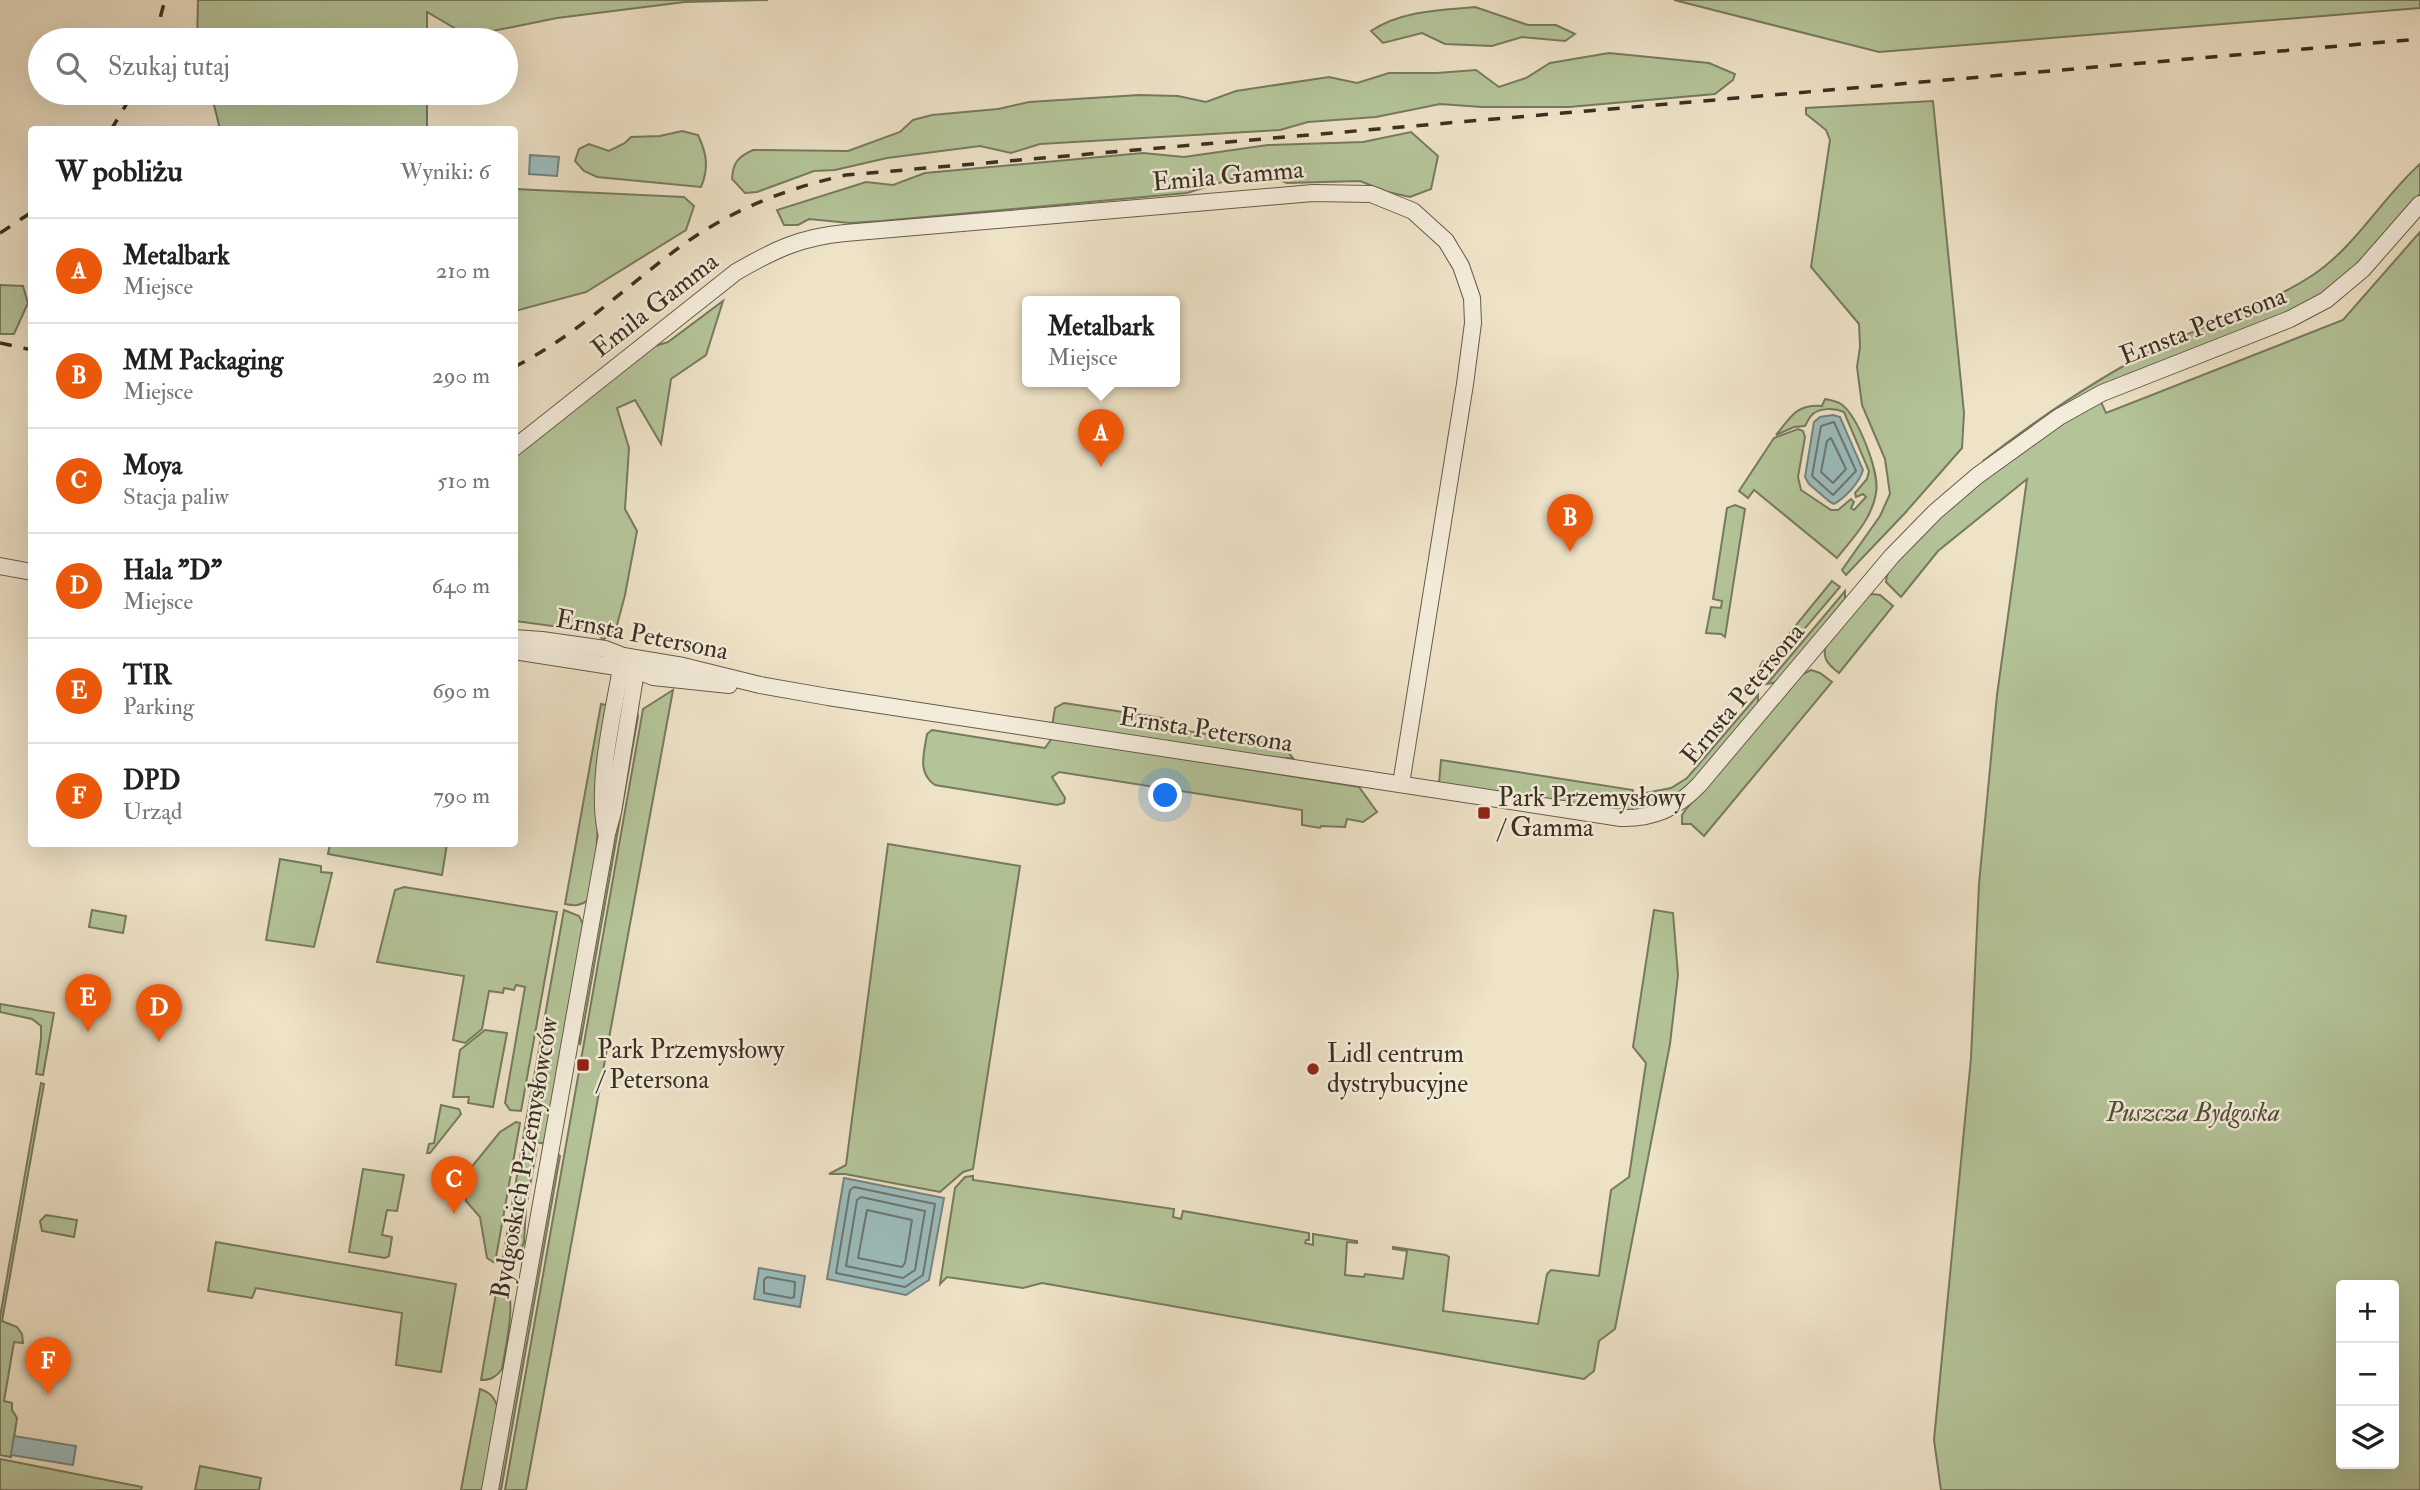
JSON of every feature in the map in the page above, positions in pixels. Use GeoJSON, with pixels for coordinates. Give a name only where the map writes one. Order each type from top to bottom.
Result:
{"type":"FeatureCollection","features":[{"type":"Feature","properties":{"kind":"street","name":"Emila Gamma"},"geometry":{"type":"LineString","coordinates":[[518,445],[736,272],[770,252],[802,240],[845,233],[1313,193],[1371,194],[1399,204],[1423,218],[1446,241],[1461,266],[1472,298],[1473,312],[1465,384],[1401,784]]}},
{"type":"Feature","properties":{"kind":"street","name":"Ernsta Petersona"},"geometry":{"type":"LineString","coordinates":[[518,651],[698,669],[760,685],[1143,746],[1620,818],[1649,816],[1682,801],[1699,785],[1892,556],[1935,512],[1977,476],[2059,417],[2099,394],[2290,319],[2326,300],[2363,269],[2420,204]]}},
{"type":"Feature","properties":{"kind":"street"},"geometry":{"type":"LineString","coordinates":[[0,566],[28,571]]}},
{"type":"Feature","properties":{"kind":"street","name":"Ernsta Petersona"},"geometry":{"type":"LineString","coordinates":[[518,638],[605,649],[630,663]]}},
{"type":"Feature","properties":{"kind":"street","name":"Bydgoskich Przemysłowców"},"geometry":{"type":"LineString","coordinates":[[490,1490],[613,812],[630,663]]}},
{"type":"Feature","properties":{"kind":"green space"},"geometry":{"type":"Polygon","coordinates":[[[198,0],[768,0],[685,2],[557,18],[508,28],[454,28],[427,12],[427,28],[197,28],[198,0]]]}},
{"type":"Feature","properties":{"kind":"green space"},"geometry":{"type":"Polygon","coordinates":[[[1674,0],[2420,0],[2420,8],[1879,52],[1674,0]]]}},
{"type":"Feature","properties":{"kind":"green space"},"geometry":{"type":"Polygon","coordinates":[[[1475,7],[1528,25],[1556,25],[1575,34],[1565,41],[1522,37],[1492,46],[1445,44],[1422,33],[1383,43],[1371,31],[1407,15],[1475,7]]]}},
{"type":"Feature","properties":{"kind":"green space"},"geometry":{"type":"Polygon","coordinates":[[[1609,53],[1709,63],[1735,74],[1733,80],[1715,94],[1569,107],[1440,104],[1376,117],[1308,122],[1280,130],[1040,144],[1011,153],[980,146],[887,158],[835,170],[814,171],[757,192],[745,193],[732,179],[737,161],[753,150],[848,151],[900,132],[913,120],[932,115],[998,109],[1029,102],[1139,95],[1178,96],[1206,102],[1236,91],[1329,77],[1357,83],[1389,73],[1476,70],[1499,87],[1526,78],[1550,63],[1609,53]]]}},
{"type":"Feature","properties":{"kind":"green space"},"geometry":{"type":"Polygon","coordinates":[[[1933,101],[1964,413],[1962,448],[1846,575],[1842,570],[1880,516],[1890,494],[1885,459],[1862,405],[1857,367],[1859,324],[1811,267],[1830,140],[1826,130],[1806,114],[1806,108],[1933,101]]]}},
{"type":"Feature","properties":{"kind":"green space"},"geometry":{"type":"Polygon","coordinates":[[[214,105],[427,105],[427,126],[219,126],[214,105]]]}},
{"type":"Feature","properties":{"kind":"green space"},"geometry":{"type":"Polygon","coordinates":[[[682,131],[698,135],[703,148],[706,167],[701,187],[597,177],[584,171],[575,161],[579,149],[589,144],[609,151],[631,137],[660,136],[682,131]]]}},
{"type":"Feature","properties":{"kind":"green space"},"geometry":{"type":"Polygon","coordinates":[[[1411,132],[1438,156],[1431,189],[1410,197],[1360,181],[1287,183],[1257,171],[1187,193],[881,221],[850,223],[809,219],[798,225],[784,225],[777,210],[866,182],[893,185],[925,173],[1143,153],[1184,157],[1268,145],[1363,142],[1411,132]]]}},
{"type":"Feature","properties":{"kind":"green space"},"geometry":{"type":"Polygon","coordinates":[[[2420,164],[2420,194],[2345,277],[2306,305],[2127,375],[1982,465],[1983,461],[2026,429],[2115,370],[2163,345],[2277,295],[2313,275],[2343,250],[2420,164]]]}},
{"type":"Feature","properties":{"kind":"green space"},"geometry":{"type":"Polygon","coordinates":[[[518,189],[684,197],[694,206],[686,230],[586,292],[518,310],[518,189]]]}},
{"type":"Feature","properties":{"kind":"green space","name":"Puszcza Bydgoska"},"geometry":{"type":"Polygon","coordinates":[[[2420,232],[2420,1490],[1941,1490],[1934,1440],[1971,1058],[1979,884],[1997,695],[2027,479],[1938,551],[1901,597],[1886,582],[1894,563],[1914,539],[1978,484],[2100,400],[2106,413],[2343,320],[2420,232]]]}},
{"type":"Feature","properties":{"kind":"green space"},"geometry":{"type":"Polygon","coordinates":[[[0,285],[23,286],[28,303],[14,334],[0,334],[0,285]]]}},
{"type":"Feature","properties":{"kind":"green space"},"geometry":{"type":"Polygon","coordinates":[[[723,301],[706,355],[671,379],[661,444],[635,400],[617,408],[629,448],[625,509],[637,531],[616,629],[603,640],[596,632],[518,621],[518,453],[642,350],[668,342],[723,301]]]}},
{"type":"Feature","properties":{"kind":"green space"},"geometry":{"type":"Polygon","coordinates":[[[1825,399],[1841,404],[1854,420],[1871,459],[1876,484],[1874,502],[1866,520],[1837,558],[1754,490],[1748,498],[1739,491],[1774,438],[1798,429],[1803,431],[1805,437],[1798,477],[1801,490],[1831,510],[1838,510],[1851,499],[1854,502],[1851,508],[1854,510],[1866,497],[1863,494],[1856,497],[1855,493],[1867,479],[1869,471],[1844,412],[1831,409],[1818,411],[1810,417],[1805,426],[1794,427],[1776,435],[1795,413],[1806,407],[1822,406],[1825,399]]]}},
{"type":"Feature","properties":{"kind":"green space"},"geometry":{"type":"Polygon","coordinates":[[[1735,505],[1745,509],[1725,637],[1721,634],[1706,633],[1711,607],[1721,608],[1722,601],[1713,599],[1727,508],[1735,505]]]}},
{"type":"Feature","properties":{"kind":"green space"},"geometry":{"type":"Polygon","coordinates":[[[1832,581],[1840,587],[1767,673],[1760,666],[1763,661],[1766,662],[1832,581]]]}},
{"type":"Feature","properties":{"kind":"green space"},"geometry":{"type":"Polygon","coordinates":[[[1845,591],[1845,599],[1777,682],[1767,684],[1845,591]]]}},
{"type":"Feature","properties":{"kind":"green space"},"geometry":{"type":"Polygon","coordinates":[[[1868,595],[1880,595],[1893,606],[1839,673],[1826,660],[1827,642],[1868,595]]]}},
{"type":"Feature","properties":{"kind":"green space"},"geometry":{"type":"Polygon","coordinates":[[[1811,670],[1832,682],[1704,836],[1691,824],[1682,824],[1682,815],[1687,808],[1795,678],[1811,670]]]}},
{"type":"Feature","properties":{"kind":"green space"},"geometry":{"type":"Polygon","coordinates":[[[673,690],[526,1490],[505,1490],[643,709],[673,690]]]}},
{"type":"Feature","properties":{"kind":"green space"},"geometry":{"type":"Polygon","coordinates":[[[1758,695],[1758,705],[1692,782],[1668,801],[1644,810],[1645,793],[1671,788],[1687,778],[1758,695]]]}},
{"type":"Feature","properties":{"kind":"green space"},"geometry":{"type":"Polygon","coordinates":[[[1064,703],[1163,718],[1162,727],[1283,746],[1293,758],[1268,759],[1052,726],[1055,708],[1064,703]]]}},
{"type":"Feature","properties":{"kind":"green space"},"geometry":{"type":"Polygon","coordinates":[[[601,704],[611,706],[602,758],[596,858],[588,900],[568,905],[565,904],[601,704]]]}},
{"type":"Feature","properties":{"kind":"green space"},"geometry":{"type":"Polygon","coordinates":[[[637,711],[638,717],[580,1045],[579,1029],[637,711]]]}},
{"type":"Feature","properties":{"kind":"green space"},"geometry":{"type":"Polygon","coordinates":[[[932,730],[1045,748],[1052,738],[1359,787],[1377,812],[1363,822],[1347,819],[1345,827],[1320,828],[1302,825],[1302,810],[1059,772],[1052,777],[1065,798],[1064,803],[1057,805],[935,785],[926,775],[923,762],[927,734],[932,730]]]}},
{"type":"Feature","properties":{"kind":"green space"},"geometry":{"type":"Polygon","coordinates":[[[1441,760],[1633,790],[1633,811],[1439,784],[1441,760]]]}},
{"type":"Feature","properties":{"kind":"green space"},"geometry":{"type":"Polygon","coordinates":[[[888,844],[1020,866],[973,1169],[963,1172],[940,1192],[845,1174],[829,1174],[846,1165],[888,844]]]}},
{"type":"Feature","properties":{"kind":"green space"},"geometry":{"type":"Polygon","coordinates":[[[329,847],[447,847],[442,875],[328,854],[329,847]]]}},
{"type":"Feature","properties":{"kind":"green space"},"geometry":{"type":"Polygon","coordinates":[[[280,859],[321,866],[321,872],[332,873],[314,947],[266,940],[280,859]]]}},
{"type":"Feature","properties":{"kind":"green space"},"geometry":{"type":"Polygon","coordinates":[[[404,887],[557,912],[521,1111],[510,1110],[505,1103],[525,987],[516,985],[514,990],[504,988],[503,993],[489,991],[482,1029],[465,1043],[453,1040],[464,976],[377,962],[395,890],[404,887]]]}},
{"type":"Feature","properties":{"kind":"green space"},"geometry":{"type":"Polygon","coordinates":[[[92,910],[126,916],[123,933],[89,927],[92,910]]]}},
{"type":"Feature","properties":{"kind":"green space"},"geometry":{"type":"Polygon","coordinates":[[[564,910],[579,916],[584,926],[546,1144],[523,1138],[564,910]]]}},
{"type":"Feature","properties":{"kind":"green space"},"geometry":{"type":"Polygon","coordinates":[[[1654,910],[1673,913],[1678,975],[1670,1044],[1615,1329],[1599,1341],[1594,1371],[1584,1379],[1042,1283],[1023,1288],[947,1277],[940,1284],[955,1188],[965,1177],[973,1176],[973,1180],[1174,1209],[1173,1217],[1181,1219],[1183,1211],[1309,1233],[1309,1240],[1305,1243],[1313,1245],[1313,1234],[1357,1241],[1347,1242],[1345,1275],[1364,1277],[1365,1274],[1403,1279],[1407,1251],[1393,1247],[1446,1255],[1449,1257],[1443,1311],[1538,1324],[1547,1274],[1551,1270],[1599,1276],[1611,1190],[1629,1177],[1646,1063],[1633,1047],[1654,910]]]}},
{"type":"Feature","properties":{"kind":"green space"},"geometry":{"type":"Polygon","coordinates":[[[0,1004],[54,1013],[43,1075],[36,1074],[41,1026],[32,1019],[0,1012],[0,1004]]]}},
{"type":"Feature","properties":{"kind":"green space"},"geometry":{"type":"Polygon","coordinates":[[[485,1030],[507,1033],[493,1107],[468,1103],[469,1097],[453,1097],[460,1050],[485,1030]]]}},
{"type":"Feature","properties":{"kind":"green space"},"geometry":{"type":"Polygon","coordinates":[[[41,1083],[44,1084],[2,1321],[17,1327],[22,1334],[23,1343],[14,1342],[4,1401],[12,1403],[12,1410],[17,1418],[11,1457],[0,1455],[0,1317],[41,1083]]]}},
{"type":"Feature","properties":{"kind":"green space"},"geometry":{"type":"Polygon","coordinates":[[[441,1105],[459,1109],[461,1114],[430,1153],[427,1153],[429,1144],[434,1143],[441,1105]]]}},
{"type":"Feature","properties":{"kind":"green space"},"geometry":{"type":"Polygon","coordinates":[[[516,1122],[520,1123],[495,1263],[487,1258],[480,1217],[466,1201],[465,1192],[451,1189],[443,1181],[448,1177],[466,1174],[500,1132],[516,1122]]]}},
{"type":"Feature","properties":{"kind":"green space"},"geometry":{"type":"Polygon","coordinates":[[[525,1144],[537,1148],[527,1202],[524,1201],[523,1207],[526,1208],[524,1243],[516,1259],[502,1264],[522,1146],[525,1144]]]}},
{"type":"Feature","properties":{"kind":"green space"},"geometry":{"type":"Polygon","coordinates":[[[556,1153],[560,1156],[501,1490],[496,1490],[556,1153]]]}},
{"type":"Feature","properties":{"kind":"green space"},"geometry":{"type":"Polygon","coordinates":[[[363,1169],[404,1175],[397,1211],[387,1210],[382,1235],[392,1237],[389,1256],[385,1258],[349,1252],[363,1169]]]}},
{"type":"Feature","properties":{"kind":"green space"},"geometry":{"type":"Polygon","coordinates":[[[46,1215],[77,1220],[74,1237],[42,1231],[40,1221],[46,1215]]]}},
{"type":"Feature","properties":{"kind":"green space"},"geometry":{"type":"Polygon","coordinates":[[[216,1242],[456,1284],[441,1372],[396,1365],[402,1313],[256,1288],[252,1298],[208,1291],[216,1242]]]}},
{"type":"Feature","properties":{"kind":"green space"},"geometry":{"type":"Polygon","coordinates":[[[499,1276],[506,1283],[509,1293],[510,1319],[506,1347],[502,1369],[493,1378],[481,1380],[499,1276]]]}},
{"type":"Feature","properties":{"kind":"green space"},"geometry":{"type":"Polygon","coordinates":[[[480,1389],[492,1396],[498,1408],[486,1483],[482,1490],[461,1490],[480,1389]]]}},
{"type":"Feature","properties":{"kind":"green space"},"geometry":{"type":"Polygon","coordinates":[[[0,1459],[142,1487],[141,1490],[0,1490],[0,1459]]]}},
{"type":"Feature","properties":{"kind":"green space"},"geometry":{"type":"Polygon","coordinates":[[[200,1466],[261,1478],[259,1490],[195,1490],[200,1466]]]}},
{"type":"Feature","properties":{"kind":"water"},"geometry":{"type":"Polygon","coordinates":[[[530,155],[559,157],[557,176],[529,174],[530,155]]]}},
{"type":"Feature","properties":{"kind":"water"},"geometry":{"type":"Polygon","coordinates":[[[1820,417],[1840,417],[1863,470],[1852,489],[1834,504],[1809,484],[1805,477],[1814,422],[1820,417]]]}},
{"type":"Feature","properties":{"kind":"water"},"geometry":{"type":"Polygon","coordinates":[[[844,1178],[944,1198],[929,1280],[906,1295],[827,1279],[844,1178]]]}},
{"type":"Feature","properties":{"kind":"water"},"geometry":{"type":"Polygon","coordinates":[[[759,1268],[805,1276],[800,1307],[754,1299],[759,1268]]]}},
{"type":"Feature","properties":{"kind":"water"},"geometry":{"type":"Polygon","coordinates":[[[14,1436],[76,1446],[73,1465],[11,1455],[14,1436]]]}},
{"type":"Feature","properties":{"kind":"railway"},"geometry":{"type":"LineString","coordinates":[[157,28],[165,0]]}},
{"type":"Feature","properties":{"kind":"railway"},"geometry":{"type":"LineString","coordinates":[[518,365],[560,340],[684,244],[722,220],[782,193],[846,175],[2420,39]]}},
{"type":"Feature","properties":{"kind":"railway"},"geometry":{"type":"LineString","coordinates":[[113,126],[126,105]]}},
{"type":"Feature","properties":{"kind":"railway"},"geometry":{"type":"LineString","coordinates":[[0,233],[28,215]]}},
{"type":"Feature","properties":{"kind":"railway"},"geometry":{"type":"LineString","coordinates":[[0,343],[28,349]]}},
{"type":"Feature","properties":{"kind":"place","name":"Metalbark"},"geometry":{"type":"Point","coordinates":[1101,467]}},
{"type":"Feature","properties":{"kind":"place","name":"MM Packaging"},"geometry":{"type":"Point","coordinates":[1570,552]}},
{"type":"Feature","properties":{"kind":"place","name":"Park Przemysłowy / Gamma"},"geometry":{"type":"Point","coordinates":[1484,813]}},
{"type":"Feature","properties":{"kind":"place","name":"TIR"},"geometry":{"type":"Point","coordinates":[88,1032]}},
{"type":"Feature","properties":{"kind":"place","name":"Hala \"D\""},"geometry":{"type":"Point","coordinates":[159,1042]}},
{"type":"Feature","properties":{"kind":"place","name":"Park Przemysłowy / Petersona"},"geometry":{"type":"Point","coordinates":[583,1065]}},
{"type":"Feature","properties":{"kind":"place","name":"Lidl centrum dystrybucyjne"},"geometry":{"type":"Point","coordinates":[1313,1069]}},
{"type":"Feature","properties":{"kind":"place","name":"Moya"},"geometry":{"type":"Point","coordinates":[454,1214]}},
{"type":"Feature","properties":{"kind":"place","name":"DPD"},"geometry":{"type":"Point","coordinates":[48,1395]}}]}
